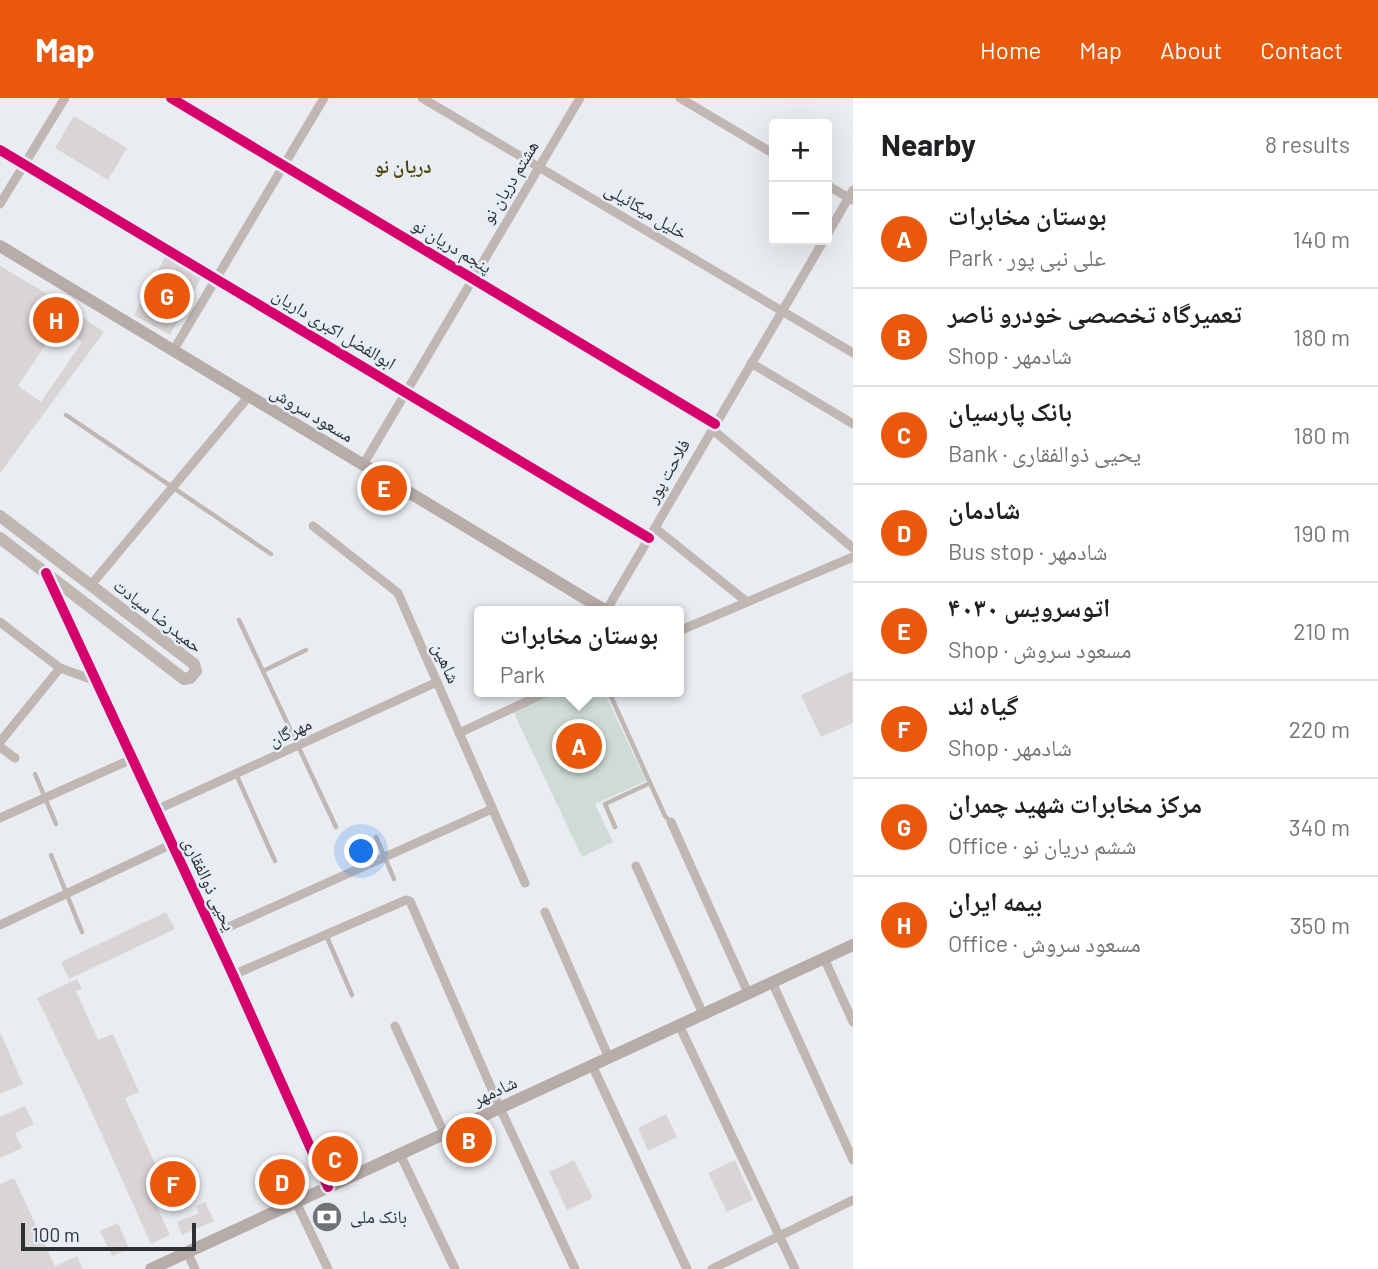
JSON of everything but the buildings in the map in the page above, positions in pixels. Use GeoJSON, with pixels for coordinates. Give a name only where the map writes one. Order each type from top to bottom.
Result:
{"type":"FeatureCollection","features":[{"type":"Feature","properties":{"kind":"main road","name":"مسعود سروش"},"geometry":{"type":"LineString","coordinates":[[0,246],[598,606]]}},
{"type":"Feature","properties":{"kind":"main road","name":"شادمهر"},"geometry":{"type":"LineString","coordinates":[[151,1269],[853,945]]}},
{"type":"Feature","properties":{"kind":"street"},"geometry":{"type":"LineString","coordinates":[[0,204],[65,98]]}},
{"type":"Feature","properties":{"kind":"street","name":"پنجم دریان‌ نو"},"geometry":{"type":"LineString","coordinates":[[171,98],[714,427],[853,548]]}},
{"type":"Feature","properties":{"kind":"street"},"geometry":{"type":"LineString","coordinates":[[173,351],[324,98]]}},
{"type":"Feature","properties":{"kind":"street","name":"خلیل میکائیلی"},"geometry":{"type":"LineString","coordinates":[[422,98],[853,353]]}},
{"type":"Feature","properties":{"kind":"street","name":"هشتم دریان‌ نو"},"geometry":{"type":"LineString","coordinates":[[363,465],[580,98]]}},
{"type":"Feature","properties":{"kind":"street"},"geometry":{"type":"LineString","coordinates":[[680,98],[769,151]]}},
{"type":"Feature","properties":{"kind":"street","name":"ابوالفضل اکبری داریان"},"geometry":{"type":"LineString","coordinates":[[0,149],[649,538]]}},
{"type":"Feature","properties":{"kind":"street"},"geometry":{"type":"LineString","coordinates":[[832,187],[851,196],[832,227]]}},
{"type":"Feature","properties":{"kind":"street","name":"فلاحت پور"},"geometry":{"type":"LineString","coordinates":[[609,606],[821,245]]}},
{"type":"Feature","properties":{"kind":"street"},"geometry":{"type":"LineString","coordinates":[[751,363],[853,424]]}},
{"type":"Feature","properties":{"kind":"street"},"geometry":{"type":"LineString","coordinates":[[90,586],[249,396]]}},
{"type":"Feature","properties":{"kind":"street","name":"حمیدرضا سیادت"},"geometry":{"type":"LineString","coordinates":[[0,516],[194,664],[194,675],[184,679],[60,592]]}},
{"type":"Feature","properties":{"kind":"street","name":"شاهین"},"geometry":{"type":"LineString","coordinates":[[313,526],[398,593],[525,883]]}},
{"type":"Feature","properties":{"kind":"street"},"geometry":{"type":"LineString","coordinates":[[655,528],[747,602]]}},
{"type":"Feature","properties":{"kind":"street","name":"یحیی ذوالفقاری"},"geometry":{"type":"LineString","coordinates":[[0,538],[46,573],[60,592],[96,681],[328,1187]]}},
{"type":"Feature","properties":{"kind":"street"},"geometry":{"type":"LineString","coordinates":[[684,629],[853,557]]}},
{"type":"Feature","properties":{"kind":"street"},"geometry":{"type":"LineString","coordinates":[[0,622],[60,668],[96,681]]}},
{"type":"Feature","properties":{"kind":"street"},"geometry":{"type":"LineString","coordinates":[[15,758],[0,744],[60,668]]}},
{"type":"Feature","properties":{"kind":"street","name":"مهرگان"},"geometry":{"type":"LineString","coordinates":[[156,810],[437,682]]}},
{"type":"Feature","properties":{"kind":"street"},"geometry":{"type":"LineString","coordinates":[[459,733],[536,697]]}},
{"type":"Feature","properties":{"kind":"street"},"geometry":{"type":"LineString","coordinates":[[0,818],[132,760]]}},
{"type":"Feature","properties":{"kind":"street"},"geometry":{"type":"LineString","coordinates":[[213,933],[492,809]]}},
{"type":"Feature","properties":{"kind":"street"},"geometry":{"type":"LineString","coordinates":[[668,819],[748,993]]}},
{"type":"Feature","properties":{"kind":"street"},"geometry":{"type":"LineString","coordinates":[[0,925],[172,844]]}},
{"type":"Feature","properties":{"kind":"street"},"geometry":{"type":"LineString","coordinates":[[636,866],[703,1014]]}},
{"type":"Feature","properties":{"kind":"street"},"geometry":{"type":"LineString","coordinates":[[233,975],[408,900],[575,1269]]}},
{"type":"Feature","properties":{"kind":"street"},"geometry":{"type":"LineString","coordinates":[[544,912],[609,1058]]}},
{"type":"Feature","properties":{"kind":"street"},"geometry":{"type":"LineString","coordinates":[[824,958],[853,1022]]}},
{"type":"Feature","properties":{"kind":"street"},"geometry":{"type":"LineString","coordinates":[[772,982],[853,1160]]}},
{"type":"Feature","properties":{"kind":"street"},"geometry":{"type":"LineString","coordinates":[[679,1025],[794,1269]]}},
{"type":"Feature","properties":{"kind":"street"},"geometry":{"type":"LineString","coordinates":[[395,1026],[444,1133]]}},
{"type":"Feature","properties":{"kind":"street"},"geometry":{"type":"LineString","coordinates":[[592,1065],[687,1269]]}},
{"type":"Feature","properties":{"kind":"street"},"geometry":{"type":"LineString","coordinates":[[400,1154],[455,1269]]}},
{"type":"Feature","properties":{"kind":"street"},"geometry":{"type":"LineString","coordinates":[[712,1269],[853,1200]]}},
{"type":"Feature","properties":{"kind":"street"},"geometry":{"type":"LineString","coordinates":[[296,1202],[328,1269]]}},
{"type":"Feature","properties":{"kind":"street"},"geometry":{"type":"LineString","coordinates":[[187,1252],[195,1269]]}},
{"type":"Feature","properties":{"kind":"lane"},"geometry":{"type":"LineString","coordinates":[[66,415],[271,554]]}},
{"type":"Feature","properties":{"kind":"lane"},"geometry":{"type":"LineString","coordinates":[[239,620],[336,827]]}},
{"type":"Feature","properties":{"kind":"lane"},"geometry":{"type":"LineString","coordinates":[[263,671],[306,650]]}},
{"type":"Feature","properties":{"kind":"lane"},"geometry":{"type":"LineString","coordinates":[[611,697],[668,819]]}},
{"type":"Feature","properties":{"kind":"lane"},"geometry":{"type":"LineString","coordinates":[[35,774],[56,824]]}},
{"type":"Feature","properties":{"kind":"lane"},"geometry":{"type":"LineString","coordinates":[[236,774],[275,861]]}},
{"type":"Feature","properties":{"kind":"lane"},"geometry":{"type":"LineString","coordinates":[[615,827],[605,804],[650,783]]}},
{"type":"Feature","properties":{"kind":"lane"},"geometry":{"type":"LineString","coordinates":[[376,837],[394,879]]}},
{"type":"Feature","properties":{"kind":"lane"},"geometry":{"type":"LineString","coordinates":[[51,855],[82,932]]}},
{"type":"Feature","properties":{"kind":"lane"},"geometry":{"type":"LineString","coordinates":[[326,935],[352,995]]}},
{"type":"Feature","properties":{"kind":"shaded area"},"geometry":{"type":"Polygon","coordinates":[[[545,697],[606,697],[646,781],[595,804],[613,842],[582,857],[513,711],[545,697]]]}},
{"type":"Feature","properties":{"kind":"cycle path"},"geometry":{"type":"LineString","coordinates":[[171,98],[715,424]]}},
{"type":"Feature","properties":{"kind":"cycle path"},"geometry":{"type":"LineString","coordinates":[[0,150],[649,538]]}},
{"type":"Feature","properties":{"kind":"cycle path"},"geometry":{"type":"LineString","coordinates":[[46,573],[233,975],[328,1187]]}},
{"type":"Feature","properties":{"kind":"place","name":"مرکز مخابرات شهید چمران"},"geometry":{"type":"Point","coordinates":[167,296]}},
{"type":"Feature","properties":{"kind":"place","name":"بیمه ایران"},"geometry":{"type":"Point","coordinates":[56,320]}},
{"type":"Feature","properties":{"kind":"place","name":"اتوسرویس ۴۰۳۰"},"geometry":{"type":"Point","coordinates":[384,488]}},
{"type":"Feature","properties":{"kind":"place","name":"بوستان مخابرات"},"geometry":{"type":"Point","coordinates":[579,746]}},
{"type":"Feature","properties":{"kind":"place","name":"تعمیرگاه تخصصی خودرو ناصر"},"geometry":{"type":"Point","coordinates":[469,1140]}},
{"type":"Feature","properties":{"kind":"place","name":"بانک پارسیان"},"geometry":{"type":"Point","coordinates":[335,1159]}},
{"type":"Feature","properties":{"kind":"place","name":"شادمان"},"geometry":{"type":"Point","coordinates":[282,1182]}},
{"type":"Feature","properties":{"kind":"place","name":"گیاه لند"},"geometry":{"type":"Point","coordinates":[173,1184]}},
{"type":"Feature","properties":{"kind":"place","name":"بانک ملی"},"geometry":{"type":"Point","coordinates":[327,1217]}},
{"type":"Feature","properties":{"kind":"district","name":"دریان نو"},"geometry":{"type":"Point","coordinates":[403,166]}}]}
